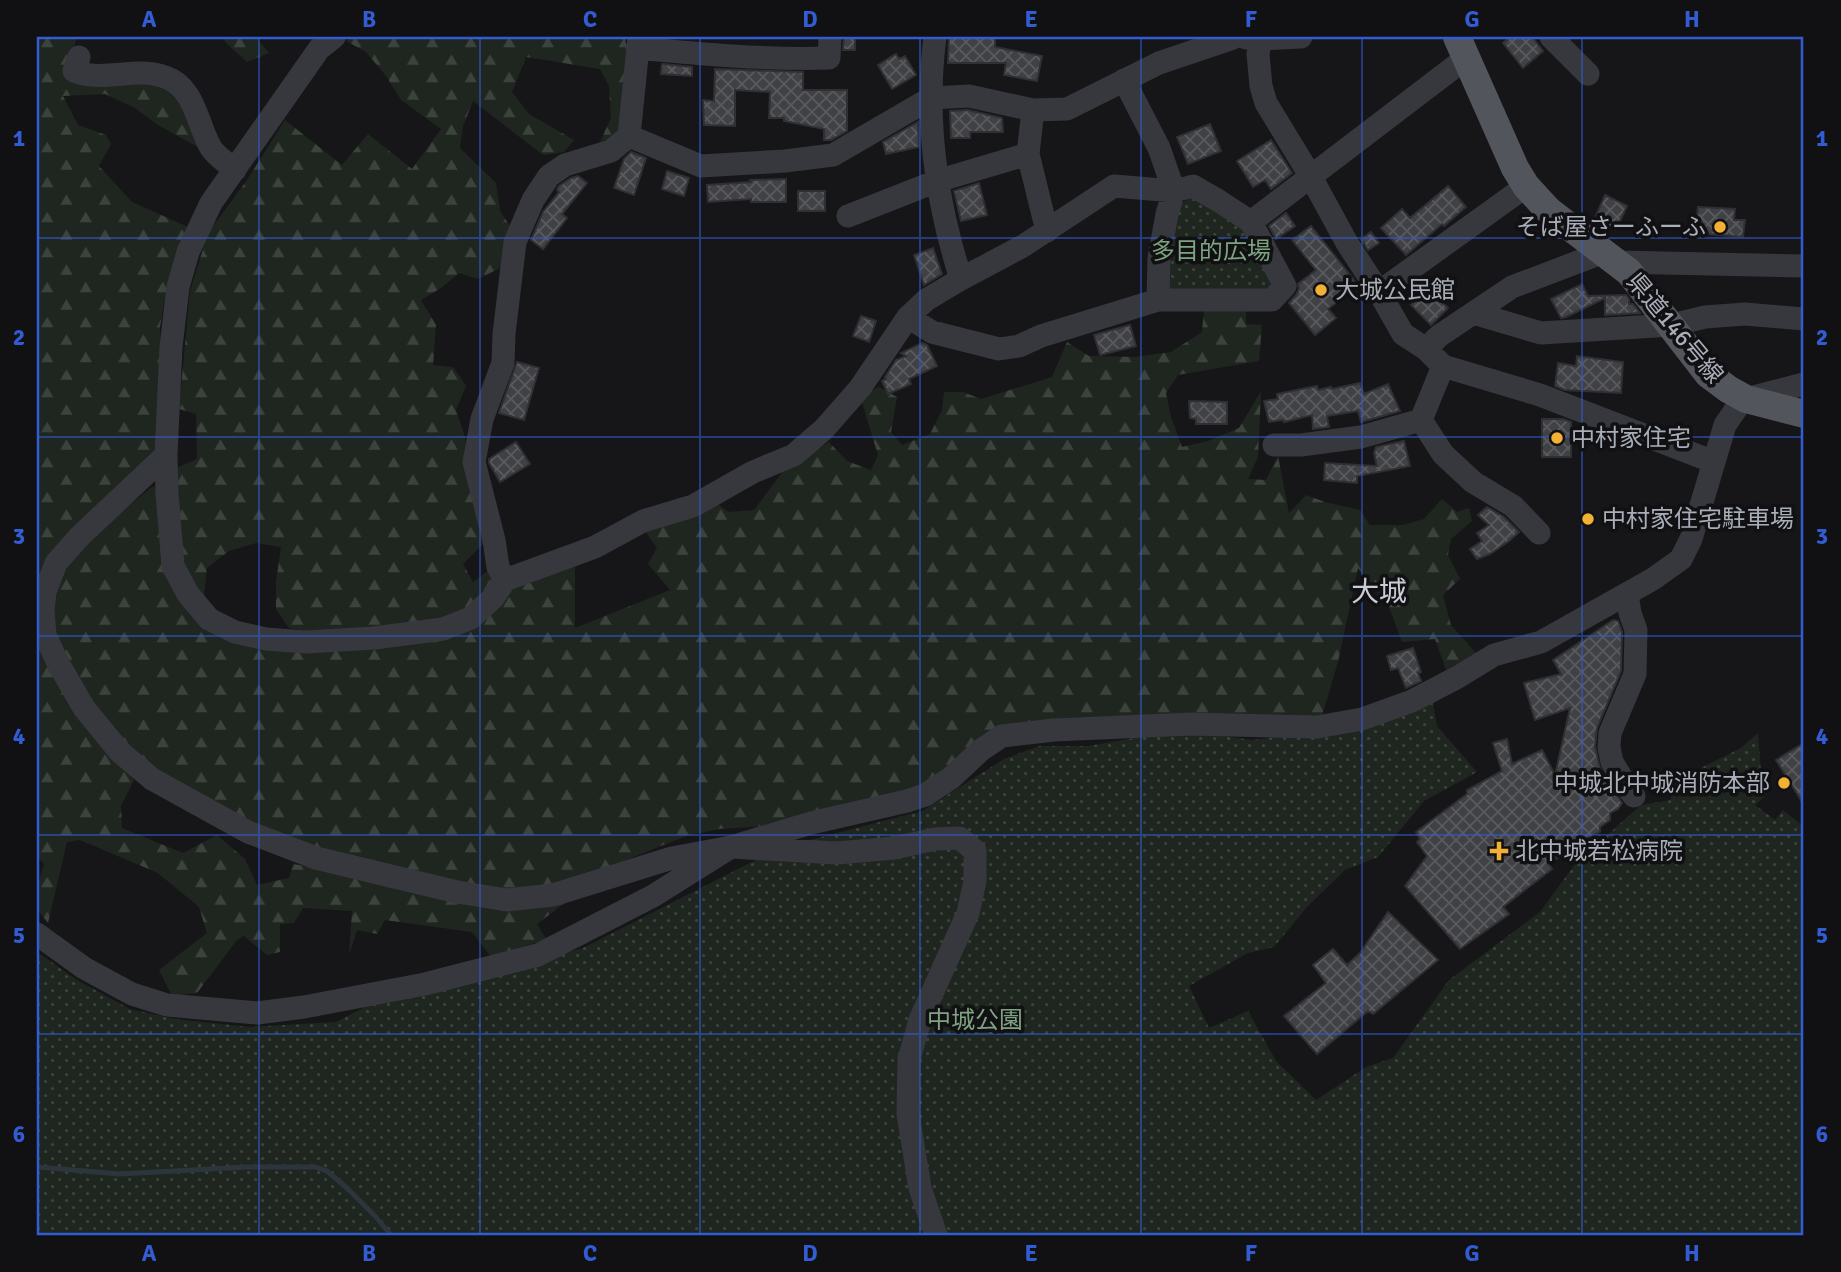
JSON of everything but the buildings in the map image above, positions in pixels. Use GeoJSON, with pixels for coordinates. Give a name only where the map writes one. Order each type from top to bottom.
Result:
{"type":"FeatureCollection","features":[{"type":"Feature","properties":{"kind":"main road","name":"県道146号線"},"geometry":{"type":"LineString","coordinates":[[1462,48],[1515,168],[1526,186],[1549,211],[1611,257],[1640,285],[1708,374],[1746,399],[1804,414]]}},
{"type":"Feature","properties":{"kind":"street"},"geometry":{"type":"LineString","coordinates":[[334,37],[319,48],[211,203],[188,252],[178,287],[171,347],[166,454],[173,566],[188,594],[209,619],[235,632],[266,639],[306,642],[374,638],[443,629],[471,618],[493,598],[505,580],[595,547],[643,521],[693,506],[753,472],[794,455],[824,429],[860,388],[908,317],[926,300],[1023,246],[1114,186],[1174,191],[1193,186],[1251,222],[1284,286],[1272,300],[1158,300],[1041,335],[1019,346],[999,349],[932,332],[908,317]]}},
{"type":"Feature","properties":{"kind":"street"},"geometry":{"type":"LineString","coordinates":[[505,580],[498,567],[492,528],[474,462],[482,419],[503,363],[515,242],[533,200],[549,176],[565,165],[611,151],[629,136],[638,42],[740,56],[794,59],[829,58],[830,37]]}},
{"type":"Feature","properties":{"kind":"street"},"geometry":{"type":"LineString","coordinates":[[935,37],[932,62],[932,140],[948,238],[961,279]]}},
{"type":"Feature","properties":{"kind":"street"},"geometry":{"type":"LineString","coordinates":[[629,136],[701,166],[833,155],[931,98],[969,96],[1033,110],[1067,109],[1159,63],[1231,37],[1301,37]]}},
{"type":"Feature","properties":{"kind":"street"},"geometry":{"type":"LineString","coordinates":[[1551,37],[1588,74]]}},
{"type":"Feature","properties":{"kind":"street"},"geometry":{"type":"LineString","coordinates":[[1261,38],[1258,54],[1261,86],[1266,103],[1403,334],[1426,349],[1443,366],[1540,396],[1714,462]]}},
{"type":"Feature","properties":{"kind":"street"},"geometry":{"type":"LineString","coordinates":[[1251,222],[1311,177],[1462,48]]}},
{"type":"Feature","properties":{"kind":"street"},"geometry":{"type":"LineString","coordinates":[[79,57],[74,71],[86,76],[146,72],[168,78],[188,95],[212,150],[234,170]]}},
{"type":"Feature","properties":{"kind":"street"},"geometry":{"type":"LineString","coordinates":[[1124,80],[1159,148],[1174,191],[1159,258],[1158,300]]}},
{"type":"Feature","properties":{"kind":"street"},"geometry":{"type":"LineString","coordinates":[[1033,110],[1028,154],[1047,231]]}},
{"type":"Feature","properties":{"kind":"street"},"geometry":{"type":"LineString","coordinates":[[848,216],[937,181],[1028,154]]}},
{"type":"Feature","properties":{"kind":"street"},"geometry":{"type":"LineString","coordinates":[[1379,292],[1526,186]]}},
{"type":"Feature","properties":{"kind":"street"},"geometry":{"type":"LineString","coordinates":[[1426,349],[1439,336],[1512,287],[1611,257],[1804,265]]}},
{"type":"Feature","properties":{"kind":"street"},"geometry":{"type":"LineString","coordinates":[[1473,313],[1541,333],[1672,325],[1705,317],[1745,314],[1804,318]]}},
{"type":"Feature","properties":{"kind":"street"},"geometry":{"type":"LineString","coordinates":[[1420,420],[1443,366]]}},
{"type":"Feature","properties":{"kind":"street"},"geometry":{"type":"LineString","coordinates":[[166,454],[79,537],[56,563],[45,592],[45,635],[84,708],[121,752],[152,779],[248,832],[316,858],[435,888],[507,900],[553,894],[672,858],[731,847],[811,823],[907,802],[925,795],[951,778],[981,750],[1002,736],[1054,730],[1191,724],[1317,727],[1362,719],[1412,701],[1494,655],[1541,642],[1653,579],[1681,559],[1725,425],[1738,406],[1746,399],[1804,384]]}},
{"type":"Feature","properties":{"kind":"street"},"geometry":{"type":"LineString","coordinates":[[1274,445],[1301,445],[1361,437],[1420,420]]}},
{"type":"Feature","properties":{"kind":"street"},"geometry":{"type":"LineString","coordinates":[[1420,420],[1443,454],[1473,482],[1513,506],[1539,533]]}},
{"type":"Feature","properties":{"kind":"street"},"geometry":{"type":"LineString","coordinates":[[1627,594],[1636,630],[1635,674],[1610,733],[1609,747],[1612,762],[1634,796]]}},
{"type":"Feature","properties":{"kind":"street"},"geometry":{"type":"LineString","coordinates":[[37,934],[61,953],[132,994],[167,1005],[257,1013],[425,984],[538,955],[653,896],[731,847],[837,853],[960,838],[975,851],[975,881],[968,913],[920,1020],[909,1059],[908,1114],[920,1188],[936,1235]]}},
{"type":"Feature","properties":{"kind":"green space"},"geometry":{"type":"Polygon","coordinates":[[[37,37],[77,37],[65,74],[152,80],[177,94],[203,150],[158,125],[135,108],[105,94],[63,96],[78,125],[106,135],[111,144],[99,166],[132,202],[188,227],[168,280],[160,327],[161,451],[51,557],[37,629],[37,37]]]}},
{"type":"Feature","properties":{"kind":"green space"},"geometry":{"type":"Polygon","coordinates":[[[222,37],[256,37],[269,53],[247,62],[222,37]]]}},
{"type":"Feature","properties":{"kind":"green space"},"geometry":{"type":"Polygon","coordinates":[[[354,37],[625,37],[628,58],[625,111],[616,137],[600,142],[611,118],[609,86],[600,69],[526,57],[512,92],[529,114],[574,140],[564,152],[543,155],[473,101],[463,126],[460,148],[496,183],[500,211],[512,229],[500,268],[478,279],[459,273],[421,300],[436,325],[433,365],[453,367],[466,386],[456,410],[465,437],[467,471],[485,542],[463,564],[473,582],[493,567],[491,590],[471,609],[435,622],[319,633],[289,628],[276,609],[276,582],[281,547],[256,543],[229,551],[207,568],[204,596],[188,579],[176,544],[174,469],[197,459],[196,414],[179,409],[190,291],[208,233],[247,180],[285,120],[342,165],[368,134],[412,169],[441,129],[401,100],[366,52],[346,41],[354,37]]]}},
{"type":"Feature","properties":{"kind":"green space","name":"多目的広場"},"geometry":{"type":"Polygon","coordinates":[[[1192,196],[1244,223],[1273,278],[1270,295],[1165,294],[1179,205],[1192,196]]]}},
{"type":"Feature","properties":{"kind":"green space"},"geometry":{"type":"Polygon","coordinates":[[[1204,309],[1246,309],[1246,324],[1262,325],[1259,361],[1178,375],[1166,393],[1182,447],[1208,441],[1239,428],[1261,391],[1258,457],[1248,479],[1266,480],[1278,456],[1289,513],[1306,495],[1360,510],[1370,525],[1403,525],[1424,519],[1442,499],[1457,512],[1469,508],[1472,521],[1451,539],[1448,555],[1460,579],[1443,595],[1451,625],[1477,654],[1446,670],[1435,639],[1402,642],[1389,607],[1358,568],[1338,662],[1321,719],[1210,713],[1037,727],[923,787],[768,826],[719,829],[686,836],[564,885],[503,890],[432,878],[310,847],[250,822],[152,770],[109,727],[57,642],[54,611],[57,576],[80,546],[152,487],[161,487],[163,526],[208,626],[390,644],[454,637],[491,612],[516,583],[575,563],[575,628],[670,590],[648,564],[657,548],[645,531],[717,503],[728,512],[754,510],[784,470],[829,442],[847,461],[871,470],[878,455],[860,396],[879,387],[897,397],[891,432],[902,445],[930,434],[942,410],[944,392],[963,392],[981,399],[1052,377],[1067,342],[1089,356],[1135,357],[1171,352],[1202,332],[1204,309]]]}},
{"type":"Feature","properties":{"kind":"green space"},"geometry":{"type":"Polygon","coordinates":[[[37,632],[95,732],[134,780],[121,806],[122,828],[183,853],[217,835],[245,859],[257,885],[289,878],[293,864],[320,868],[478,907],[517,910],[566,902],[537,924],[546,939],[492,958],[472,932],[385,920],[377,934],[357,930],[349,955],[352,911],[303,908],[294,923],[280,924],[280,952],[267,955],[244,936],[237,940],[197,993],[172,996],[159,970],[207,933],[199,907],[158,873],[80,840],[67,842],[48,923],[37,909],[37,887],[44,864],[37,856],[37,632]]]}},
{"type":"Feature","properties":{"kind":"green space","name":"中城公園"},"geometry":{"type":"Polygon","coordinates":[[[1433,703],[1437,726],[1477,772],[1424,801],[1378,857],[1345,870],[1306,908],[1274,947],[1248,953],[1189,986],[1209,1028],[1248,1011],[1276,1061],[1316,1100],[1366,1067],[1393,1058],[1449,980],[1540,912],[1576,863],[1641,805],[1671,800],[1671,783],[1741,748],[1758,733],[1761,772],[1767,794],[1755,805],[1775,820],[1783,810],[1804,827],[1804,1235],[37,1235],[37,952],[77,980],[130,1009],[175,1019],[250,1027],[336,1022],[367,1006],[583,948],[779,848],[922,811],[1004,759],[1039,746],[1088,746],[1189,731],[1252,740],[1337,729],[1402,715],[1433,703]]]}},
{"type":"Feature","properties":{"kind":"waterway"},"geometry":{"type":"LineString","coordinates":[[37,1167],[120,1174],[247,1167],[315,1167],[327,1171],[348,1189],[391,1235]]}},
{"type":"Feature","properties":{"kind":"place","name":"そば屋さーふーふ"},"geometry":{"type":"Point","coordinates":[1720,227]}},
{"type":"Feature","properties":{"kind":"place","name":"大城公民館"},"geometry":{"type":"Point","coordinates":[1321,290]}},
{"type":"Feature","properties":{"kind":"place","name":"中村家住宅"},"geometry":{"type":"Point","coordinates":[1557,438]}},
{"type":"Feature","properties":{"kind":"place","name":"中村家住宅駐車場"},"geometry":{"type":"Point","coordinates":[1588,519]}},
{"type":"Feature","properties":{"kind":"place","name":"中城北中城消防本部"},"geometry":{"type":"Point","coordinates":[1784,783]}},
{"type":"Feature","properties":{"kind":"place","name":"北中城若松病院"},"geometry":{"type":"Point","coordinates":[1499,851]}},
{"type":"Feature","properties":{"kind":"district","name":"大城"},"geometry":{"type":"Point","coordinates":[1379,591]}}]}
